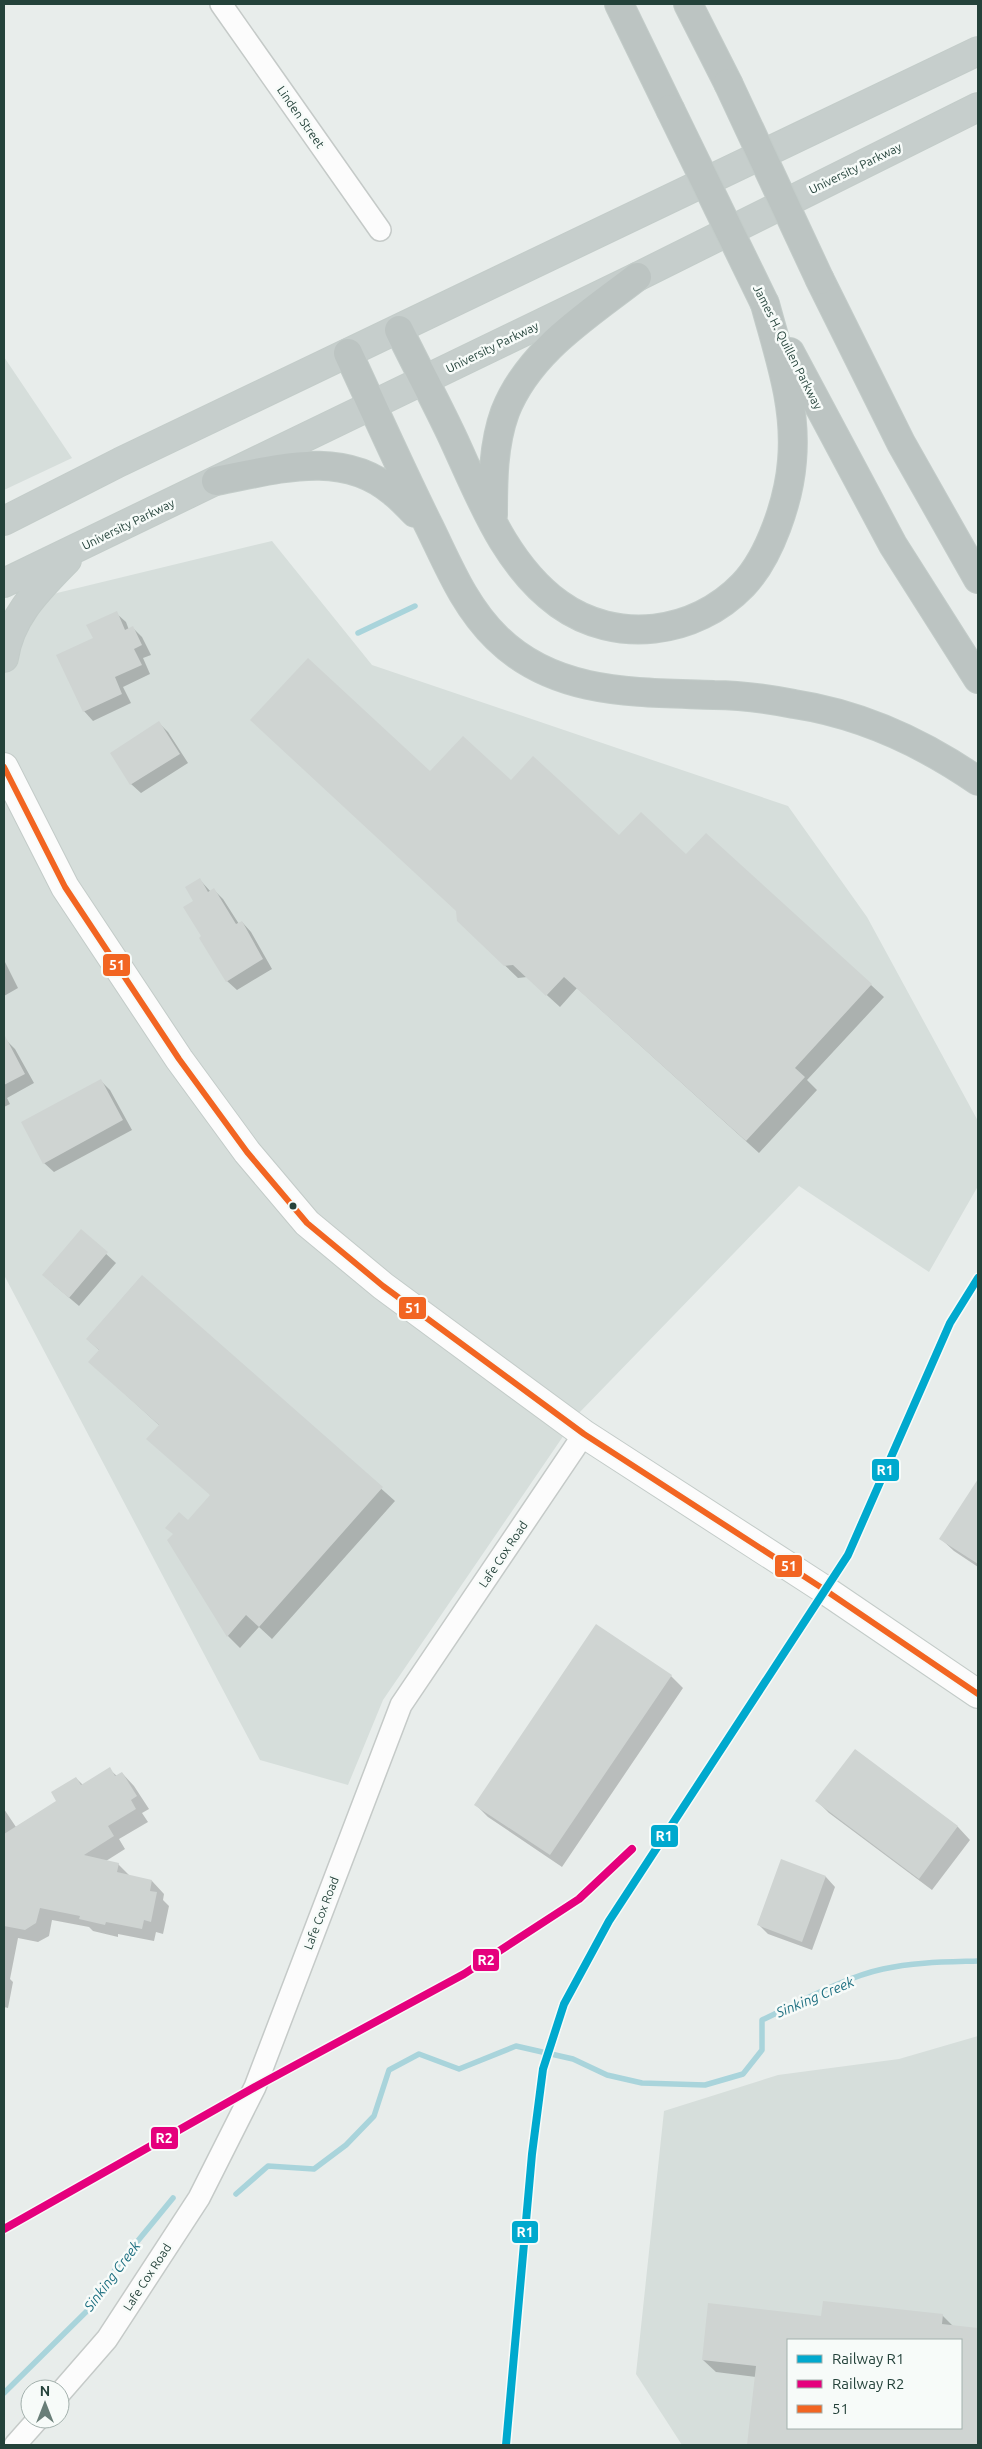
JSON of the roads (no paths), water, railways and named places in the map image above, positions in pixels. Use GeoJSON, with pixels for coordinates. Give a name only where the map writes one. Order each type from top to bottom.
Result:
{"type":"FeatureCollection","features":[{"type":"Feature","properties":{"kind":"highway","name":"James H. Quillen Parkway"},"geometry":{"type":"LineString","coordinates":[[620,4],[765,304],[892,545],[978,679]]}},
{"type":"Feature","properties":{"kind":"highway"},"geometry":{"type":"LineString","coordinates":[[688,4],[728,83],[820,280],[901,443],[978,579]]}},
{"type":"Feature","properties":{"kind":"highway"},"geometry":{"type":"LineString","coordinates":[[6,519],[120,462],[399,330],[650,206],[978,51]]}},
{"type":"Feature","properties":{"kind":"highway","name":"University Parkway"},"geometry":{"type":"LineString","coordinates":[[4,583],[637,277],[978,107]]}},
{"type":"Feature","properties":{"kind":"highway"},"geometry":{"type":"LineString","coordinates":[[492,521],[493,474],[499,433],[505,414],[523,378],[559,338],[637,277]]}},
{"type":"Feature","properties":{"kind":"highway"},"geometry":{"type":"LineString","coordinates":[[399,330],[492,521],[516,562],[535,583],[560,604],[582,617],[606,626],[636,631],[662,628],[691,620],[719,605],[744,584],[765,552],[781,512],[792,463],[794,441],[792,405],[765,304]]}},
{"type":"Feature","properties":{"kind":"highway"},"geometry":{"type":"LineString","coordinates":[[348,353],[461,591],[476,614],[498,639],[528,662],[554,675],[582,685],[609,690],[639,693],[717,695],[797,704],[882,728],[926,749],[978,781]]}},
{"type":"Feature","properties":{"kind":"highway"},"geometry":{"type":"LineString","coordinates":[[216,481],[305,464],[337,466],[364,474],[392,491],[430,528]]}},
{"type":"Feature","properties":{"kind":"highway"},"geometry":{"type":"LineString","coordinates":[[4,658],[11,630],[21,613],[35,593],[79,548]]}},
{"type":"Feature","properties":{"kind":"main road"},"geometry":{"type":"LineString","coordinates":[[4,767],[65,887],[179,1059],[247,1152],[307,1224],[382,1286],[584,1434],[822,1588],[978,1694]]}},
{"type":"Feature","properties":{"kind":"street","name":"Linden Street"},"geometry":{"type":"LineString","coordinates":[[221,4],[380,230]]}},
{"type":"Feature","properties":{"kind":"street","name":"Lafe Cox Road"},"geometry":{"type":"LineString","coordinates":[[70,2383],[107,2340],[199,2198],[251,2095],[400,1705],[584,1434]]}},
{"type":"Feature","properties":{"kind":"street"},"geometry":{"type":"LineString","coordinates":[[15,2445],[29,2429]]}},
{"type":"Feature","properties":{"kind":"waterway"},"geometry":{"type":"LineString","coordinates":[[358,633],[415,606]]}},
{"type":"Feature","properties":{"kind":"waterway","name":"Sinking Creek"},"geometry":{"type":"LineString","coordinates":[[236,2194],[268,2166],[314,2169],[346,2145],[374,2116],[389,2070],[419,2054],[459,2069],[516,2046],[573,2059],[607,2075],[642,2083],[705,2085],[743,2074],[762,2050],[762,2020],[822,1991],[853,1978],[883,1969],[906,1965],[978,1961]]}},
{"type":"Feature","properties":{"kind":"waterway","name":"Sinking Creek"},"geometry":{"type":"LineString","coordinates":[[4,2393],[93,2305],[118,2265],[173,2198]]}},
{"type":"Feature","properties":{"kind":"rail line","name":"R1"},"geometry":{"type":"LineString","coordinates":[[506,2445],[532,2154],[543,2069],[564,2004],[609,1921],[848,1555],[950,1323],[978,1278]]}},
{"type":"Feature","properties":{"kind":"rail line","name":"R2"},"geometry":{"type":"LineString","coordinates":[[4,2229],[255,2087],[464,1974],[579,1899],[632,1849]]}}]}
